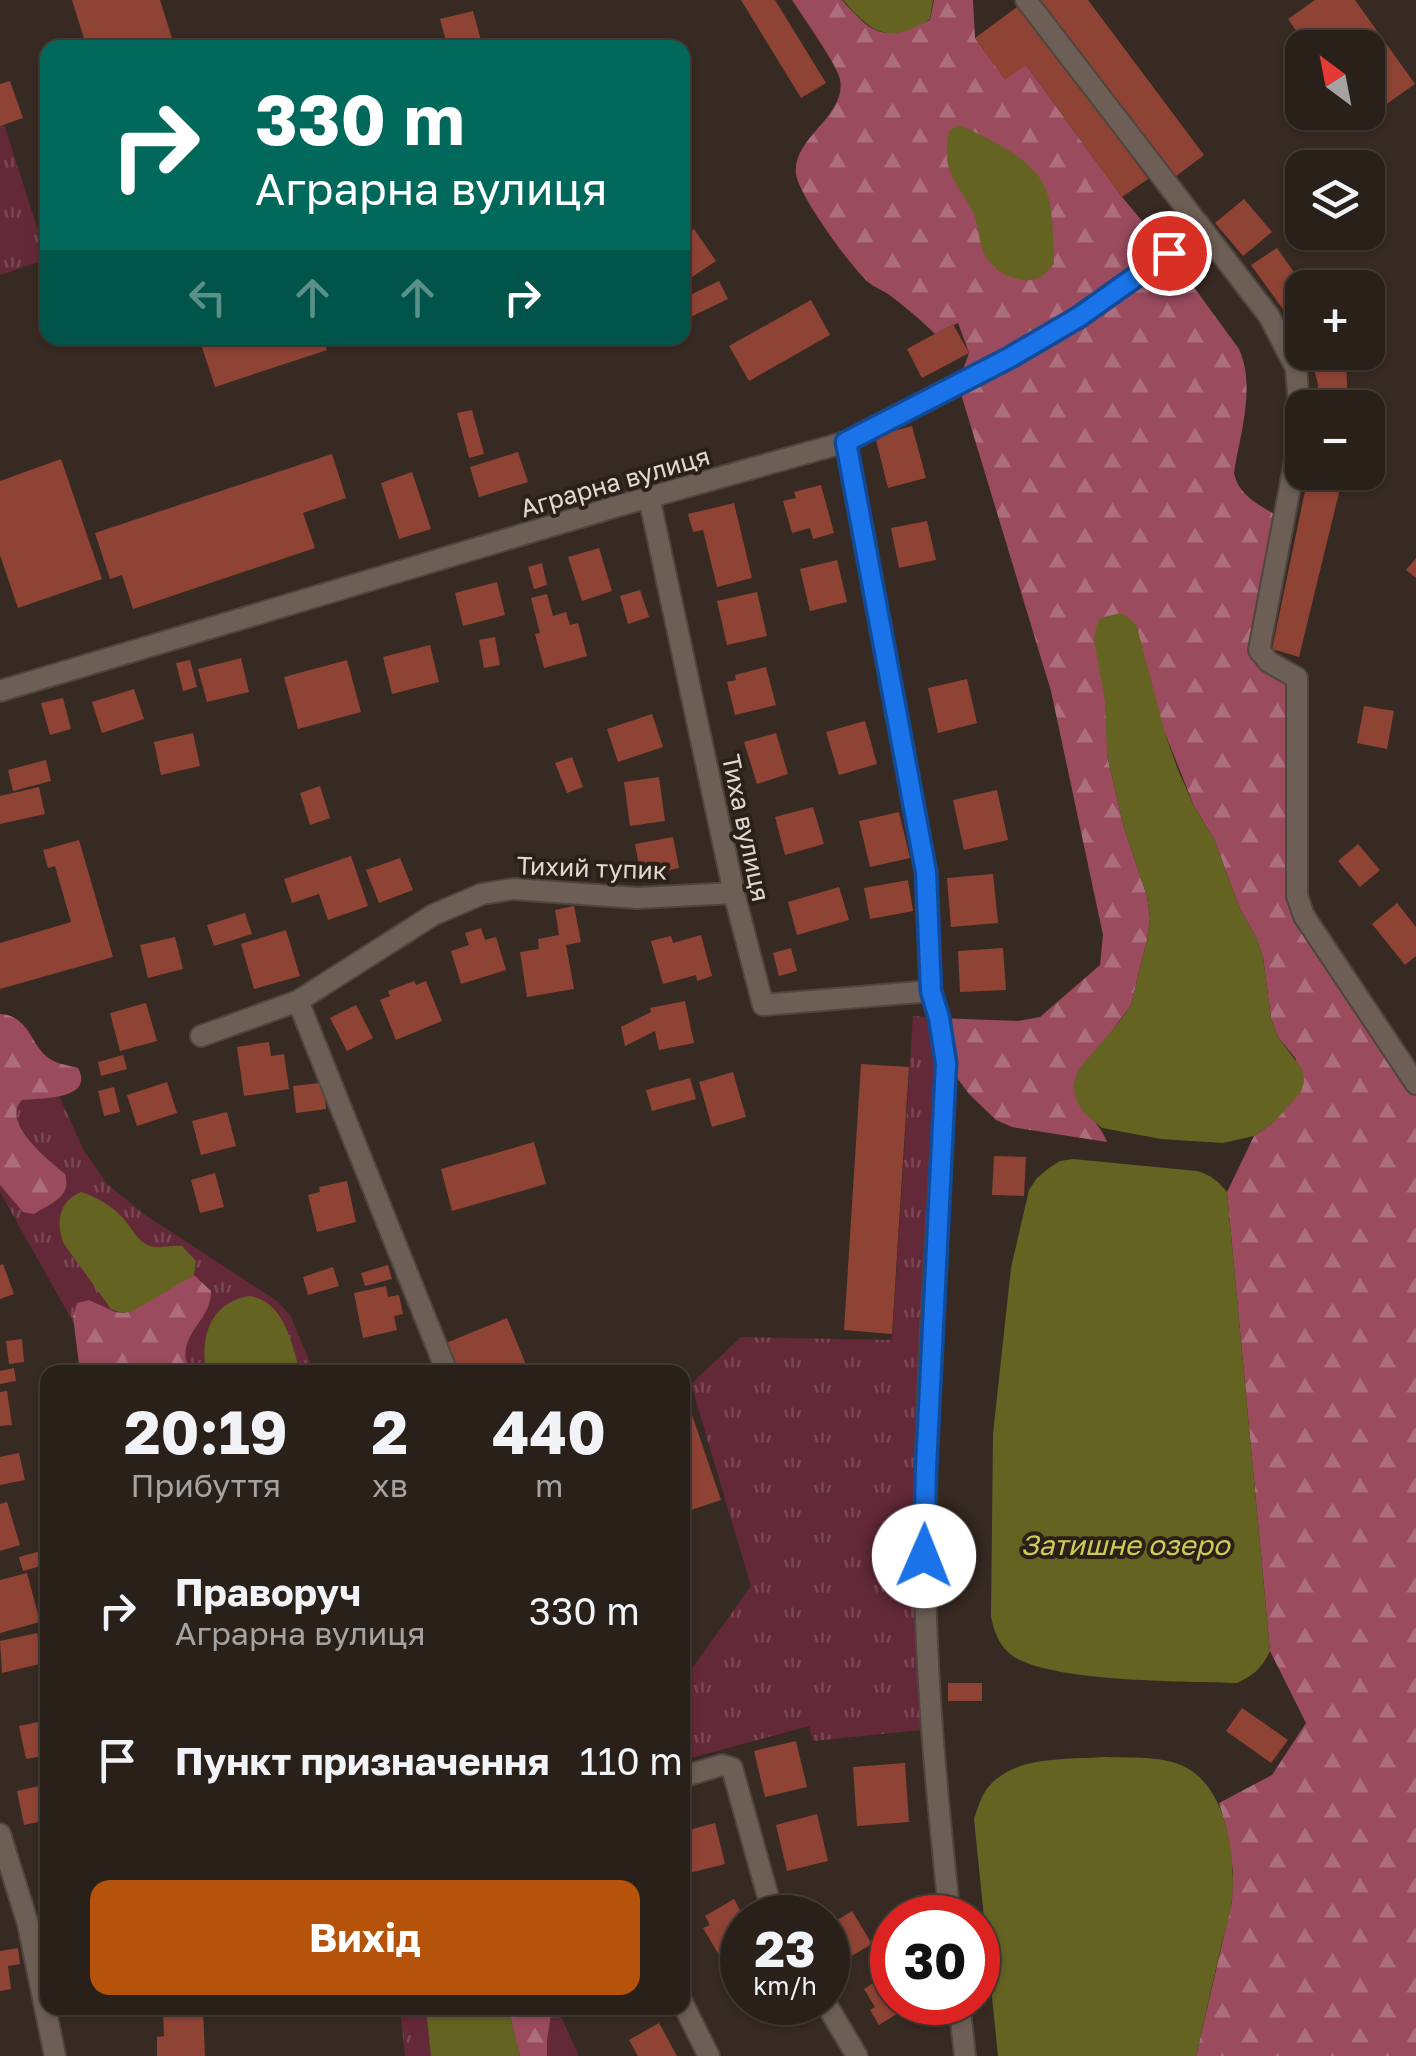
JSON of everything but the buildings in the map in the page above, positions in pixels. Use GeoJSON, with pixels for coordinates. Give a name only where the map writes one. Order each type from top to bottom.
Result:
{"type":"FeatureCollection","features":[{"type":"Feature","properties":{"kind":"street"},"geometry":{"type":"LineString","coordinates":[[1026,0],[1269,316],[1296,368],[1301,429],[1260,650],[1270,662],[1297,678],[1298,896],[1304,916],[1416,1084]]}},
{"type":"Feature","properties":{"kind":"street","name":"Аграрна вулиця"},"geometry":{"type":"LineString","coordinates":[[0,691],[846,442],[1009,358],[1079,317],[1169,253],[1198,223]]}},
{"type":"Feature","properties":{"kind":"street"},"geometry":{"type":"LineString","coordinates":[[846,442],[926,872],[931,991],[946,1063],[926,1468],[926,1611],[933,1760],[948,1895]]}},
{"type":"Feature","properties":{"kind":"street","name":"Тиха вулиця"},"geometry":{"type":"LineString","coordinates":[[649,497],[734,893],[764,1005],[931,991]]}},
{"type":"Feature","properties":{"kind":"street","name":"Тихий тупик"},"geometry":{"type":"LineString","coordinates":[[201,1036],[298,1001],[433,915],[482,894],[514,889],[637,898],[734,893]]}},
{"type":"Feature","properties":{"kind":"street"},"geometry":{"type":"LineString","coordinates":[[298,1001],[444,1365]]}},
{"type":"Feature","properties":{"kind":"street"},"geometry":{"type":"LineString","coordinates":[[690,1774],[722,1764],[732,1768],[768,1895]]}},
{"type":"Feature","properties":{"kind":"street"},"geometry":{"type":"LineString","coordinates":[[0,1834],[28,1924],[40,1983]]}},
{"type":"Feature","properties":{"kind":"street"},"geometry":{"type":"LineString","coordinates":[[47,2015],[55,2056]]}},
{"type":"Feature","properties":{"kind":"street"},"geometry":{"type":"LineString","coordinates":[[689,2015],[710,2056]]}},
{"type":"Feature","properties":{"kind":"street"},"geometry":{"type":"LineString","coordinates":[[839,2025],[857,2056]]}},
{"type":"Feature","properties":{"kind":"street"},"geometry":{"type":"LineString","coordinates":[[961,2025],[966,2056]]}},
{"type":"Feature","properties":{"kind":"green space"},"geometry":{"type":"Polygon","coordinates":[[[792,0],[842,0],[873,29],[891,33],[930,20],[934,0],[973,0],[975,38],[1005,79],[1026,65],[1239,349],[1244,364],[1245,411],[1234,473],[1247,495],[1284,520],[1260,650],[1297,678],[1297,896],[1416,1084],[1416,2056],[1196,2056],[1232,1901],[1233,1871],[1219,1803],[1272,1775],[1306,1723],[1270,1651],[1227,1192],[1254,1136],[1275,1121],[1296,1059],[1278,1037],[1256,937],[1240,909],[1214,839],[1194,806],[1165,733],[1107,755],[1150,918],[1131,1005],[1074,1083],[1079,1101],[1107,1142],[1012,1127],[996,1120],[969,1094],[946,1063],[939,1018],[1018,1021],[1040,1017],[1100,965],[1103,935],[1051,691],[958,384],[969,353],[958,323],[935,334],[868,282],[806,198],[796,174],[797,161],[836,105],[840,79],[792,0]]]}},
{"type":"Feature","properties":{"kind":"green space"},"geometry":{"type":"Polygon","coordinates":[[[4,124],[40,237],[40,261],[0,275],[0,126],[4,124]]]}},
{"type":"Feature","properties":{"kind":"green space"},"geometry":{"type":"Polygon","coordinates":[[[0,1014],[17,1019],[30,1032],[84,1151],[107,1184],[145,1215],[277,1301],[290,1315],[311,1365],[79,1365],[73,1322],[0,1192],[0,1014]]]}},
{"type":"Feature","properties":{"kind":"green space"},"geometry":{"type":"Polygon","coordinates":[[[0,1014],[16,1019],[47,1057],[78,1068],[81,1078],[73,1092],[22,1100],[17,1109],[17,1119],[29,1140],[65,1174],[63,1194],[34,1214],[23,1212],[0,1185],[0,1014]]]}},
{"type":"Feature","properties":{"kind":"green space"},"geometry":{"type":"Polygon","coordinates":[[[913,1016],[939,1018],[926,1468],[932,1729],[813,1741],[809,1726],[690,1758],[690,1671],[751,1586],[691,1384],[741,1337],[892,1340],[913,1016]]]}},
{"type":"Feature","properties":{"kind":"green space"},"geometry":{"type":"Polygon","coordinates":[[[194,1275],[211,1291],[206,1312],[190,1337],[187,1365],[79,1365],[73,1317],[77,1303],[89,1300],[125,1313],[194,1275]]]}},
{"type":"Feature","properties":{"kind":"green space"},"geometry":{"type":"Polygon","coordinates":[[[401,2015],[560,2015],[579,2056],[405,2056],[401,2015]]]}},
{"type":"Feature","properties":{"kind":"green space"},"geometry":{"type":"Polygon","coordinates":[[[510,2015],[551,2015],[547,2056],[520,2056],[510,2015]]]}},
{"type":"Feature","properties":{"kind":"water"},"geometry":{"type":"Polygon","coordinates":[[[843,0],[933,0],[930,19],[892,33],[873,28],[843,0]]]}},
{"type":"Feature","properties":{"kind":"water"},"geometry":{"type":"Polygon","coordinates":[[[959,125],[1018,157],[1044,185],[1051,213],[1054,264],[1041,277],[1012,278],[986,258],[975,217],[948,166],[949,131],[959,125]]]}},
{"type":"Feature","properties":{"kind":"water"},"geometry":{"type":"Polygon","coordinates":[[[1120,613],[1137,627],[1178,770],[1214,839],[1240,909],[1256,937],[1278,1037],[1302,1069],[1301,1092],[1275,1121],[1254,1136],[1223,1143],[1161,1139],[1102,1128],[1083,1112],[1075,1097],[1078,1070],[1131,1005],[1150,918],[1107,755],[1105,702],[1094,639],[1101,618],[1120,613]]]}},
{"type":"Feature","properties":{"kind":"water","name":"Затишне озеро"},"geometry":{"type":"Polygon","coordinates":[[[1073,1159],[1197,1171],[1214,1179],[1227,1192],[1270,1651],[1257,1670],[1237,1683],[1116,1678],[1050,1670],[1008,1652],[994,1627],[993,1434],[1011,1268],[1029,1190],[1049,1168],[1073,1159]]]}},
{"type":"Feature","properties":{"kind":"water"},"geometry":{"type":"Polygon","coordinates":[[[81,1192],[113,1209],[145,1244],[182,1246],[196,1261],[194,1275],[131,1312],[111,1309],[61,1236],[64,1207],[81,1192]]]}},
{"type":"Feature","properties":{"kind":"water"},"geometry":{"type":"Polygon","coordinates":[[[249,1296],[271,1306],[285,1325],[298,1365],[205,1365],[205,1346],[211,1324],[225,1306],[249,1296]]]}},
{"type":"Feature","properties":{"kind":"water"},"geometry":{"type":"Polygon","coordinates":[[[1104,1757],[1157,1759],[1178,1764],[1201,1778],[1220,1808],[1230,1845],[1232,1899],[1196,2056],[998,2056],[995,2025],[1000,2025],[1000,1895],[982,1895],[974,1819],[991,1784],[1015,1768],[1044,1761],[1104,1757]]]}},
{"type":"Feature","properties":{"kind":"water"},"geometry":{"type":"Polygon","coordinates":[[[427,2015],[510,2015],[520,2056],[431,2056],[427,2015]]]}},
{"type":"Feature","properties":{"kind":"route"},"geometry":{"type":"LineString","coordinates":[[924,1556],[946,1063],[931,991],[926,872],[846,442],[1009,358],[1079,317],[1169,253]]}}]}
